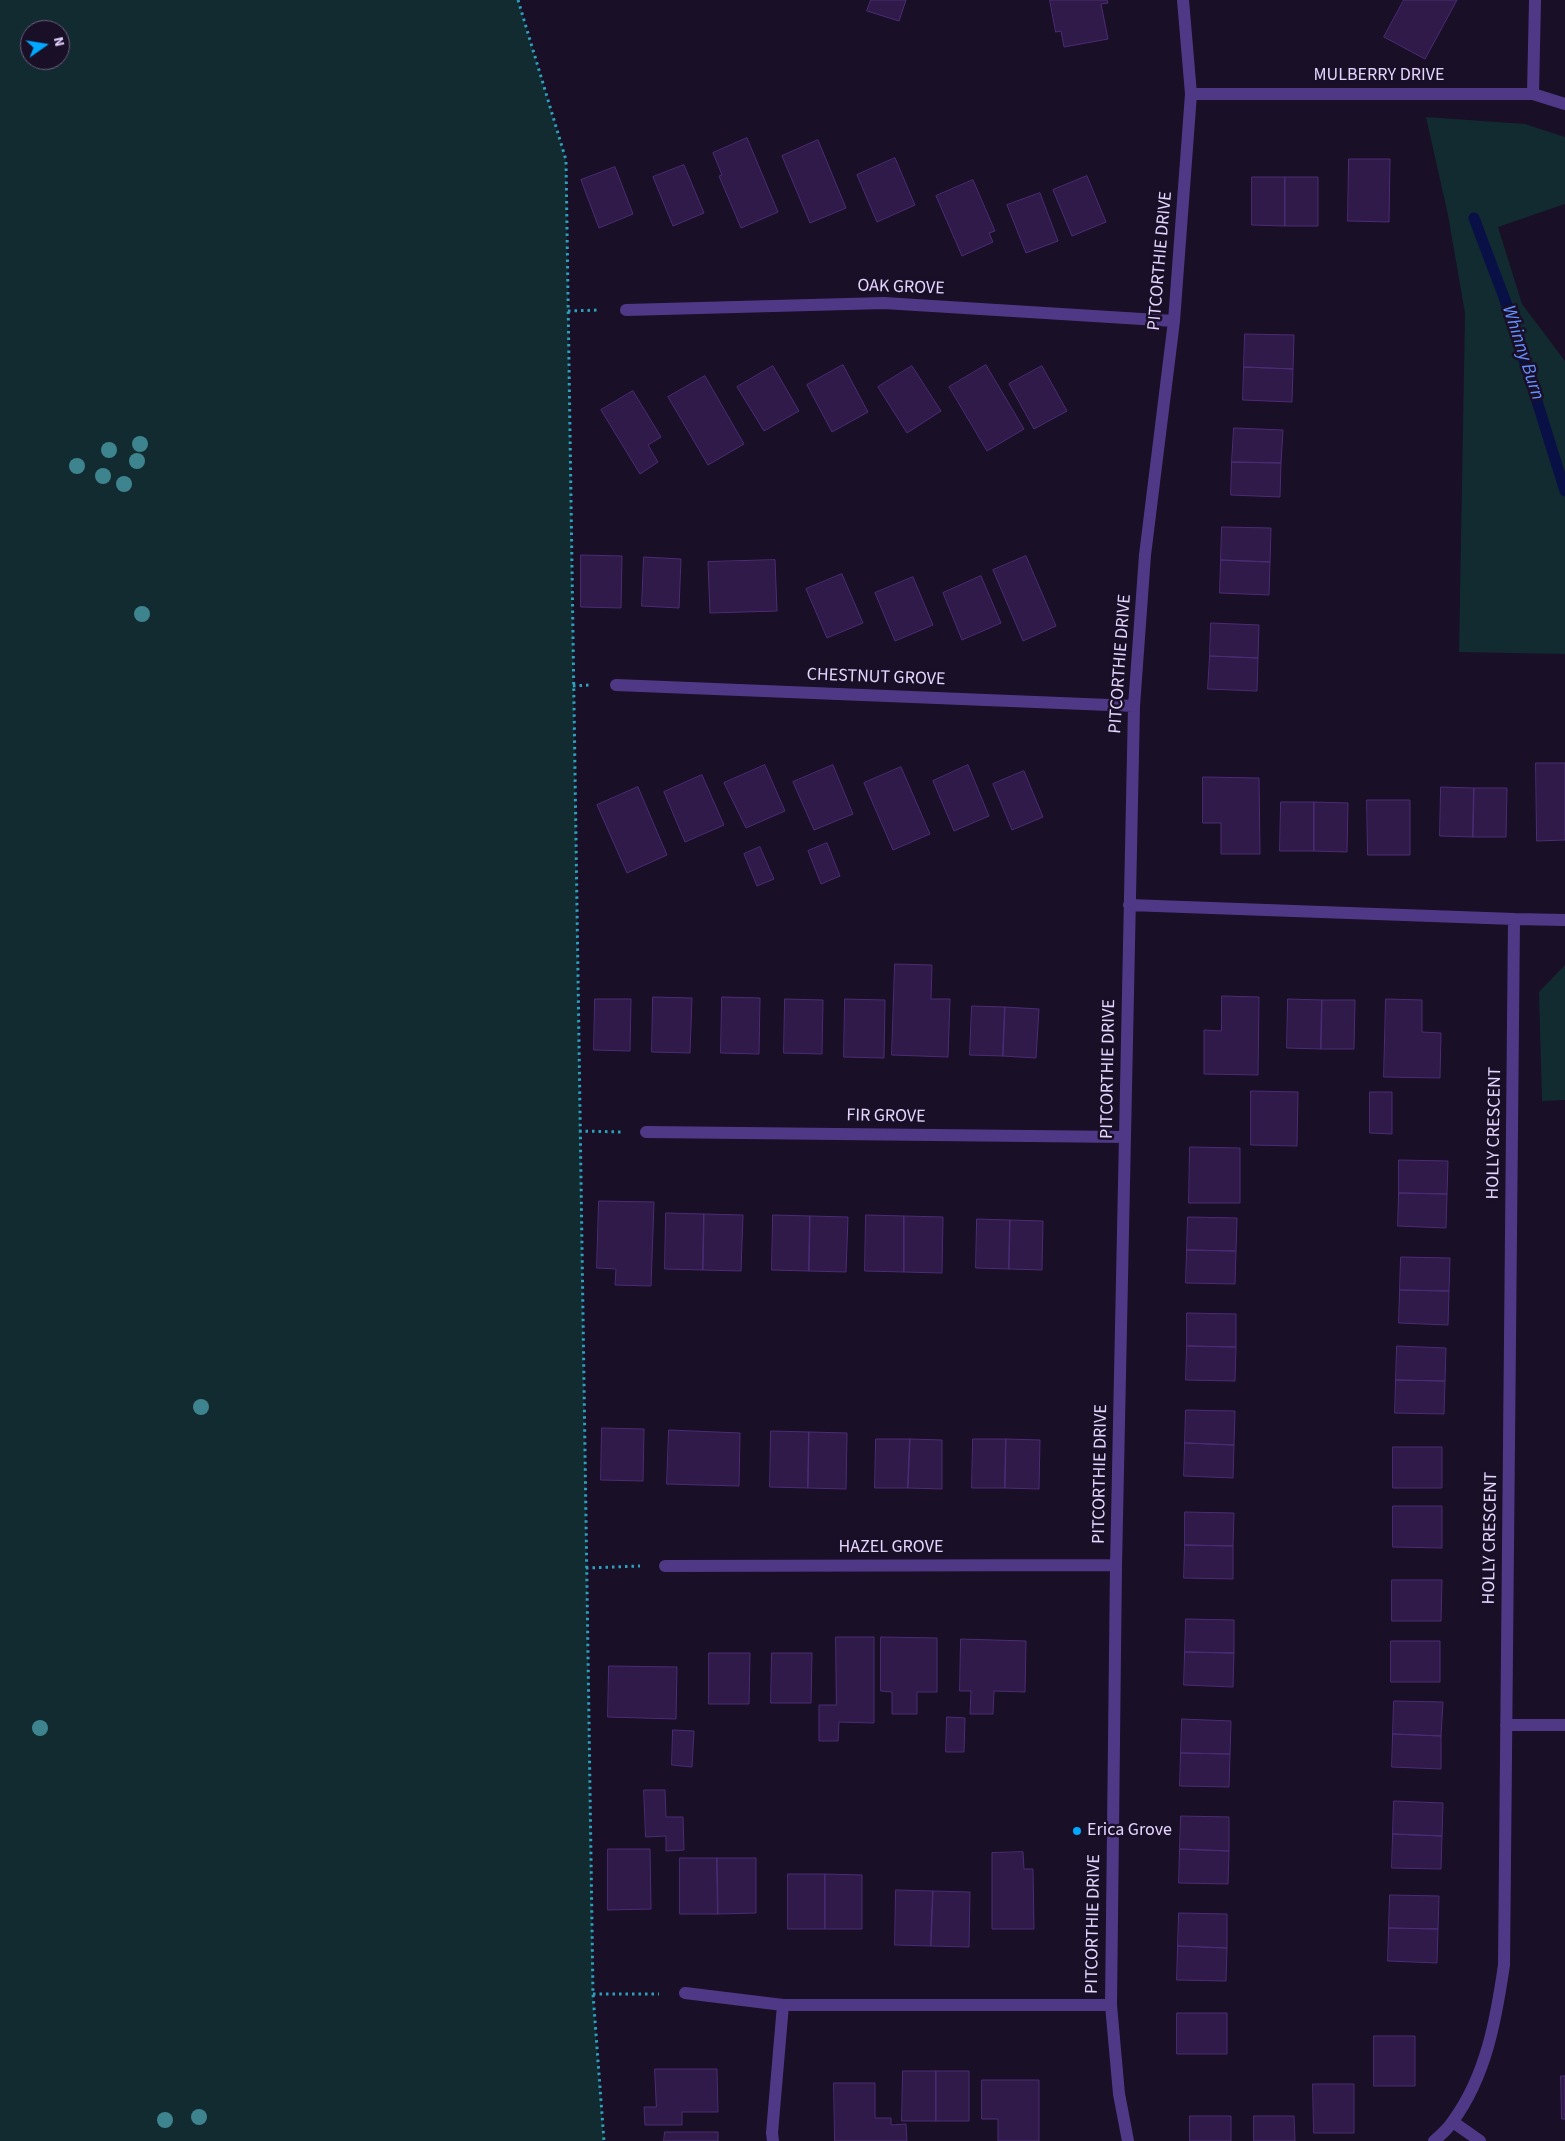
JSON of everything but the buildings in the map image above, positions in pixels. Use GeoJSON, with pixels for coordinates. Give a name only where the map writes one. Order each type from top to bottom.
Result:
{"type":"FeatureCollection","features":[{"type":"Feature","properties":{"kind":"street","name":"PITCORTHIE DRIVE"},"geometry":{"type":"LineString","coordinates":[[1128,2141],[1119,2094],[1111,2005],[1116,1565],[1134,706],[1145,555],[1174,322],[1192,94],[1183,0]]}},
{"type":"Feature","properties":{"kind":"street"},"geometry":{"type":"LineString","coordinates":[[1533,94],[1535,0]]}},
{"type":"Feature","properties":{"kind":"street","name":"MULBERRY DRIVE"},"geometry":{"type":"LineString","coordinates":[[1192,94],[1533,94],[1565,104]]}},
{"type":"Feature","properties":{"kind":"street","name":"OAK GROVE"},"geometry":{"type":"LineString","coordinates":[[626,310],[884,303],[1174,322]]}},
{"type":"Feature","properties":{"kind":"street","name":"CHESTNUT GROVE"},"geometry":{"type":"LineString","coordinates":[[616,685],[1134,706]]}},
{"type":"Feature","properties":{"kind":"street"},"geometry":{"type":"LineString","coordinates":[[1130,905],[1565,920]]}},
{"type":"Feature","properties":{"kind":"street","name":"HOLLY CRESCENT"},"geometry":{"type":"LineString","coordinates":[[1434,2141],[1453,2122],[1481,2071],[1497,2014],[1504,1965],[1514,919]]}},
{"type":"Feature","properties":{"kind":"street","name":"FIR GROVE"},"geometry":{"type":"LineString","coordinates":[[646,1132],[1125,1137]]}},
{"type":"Feature","properties":{"kind":"street","name":"HAZEL GROVE"},"geometry":{"type":"LineString","coordinates":[[665,1566],[1116,1565]]}},
{"type":"Feature","properties":{"kind":"street"},"geometry":{"type":"LineString","coordinates":[[1506,1725],[1565,1725]]}},
{"type":"Feature","properties":{"kind":"street"},"geometry":{"type":"LineString","coordinates":[[685,1993],[783,2005],[1111,2005]]}},
{"type":"Feature","properties":{"kind":"street"},"geometry":{"type":"LineString","coordinates":[[773,2141],[772,2133],[783,2005]]}},
{"type":"Feature","properties":{"kind":"street"},"geometry":{"type":"LineString","coordinates":[[1453,2122],[1480,2141]]}},
{"type":"Feature","properties":{"kind":"path"},"geometry":{"type":"LineString","coordinates":[[518,0],[566,160],[593,1994],[604,2141]]}},
{"type":"Feature","properties":{"kind":"path"},"geometry":{"type":"LineString","coordinates":[[579,1131],[646,1132]]}},
{"type":"Feature","properties":{"kind":"path"},"geometry":{"type":"LineString","coordinates":[[586,1568],[665,1566]]}},
{"type":"Feature","properties":{"kind":"path"},"geometry":{"type":"LineString","coordinates":[[593,1994],[685,1993]]}},
{"type":"Feature","properties":{"kind":"green space"},"geometry":{"type":"Polygon","coordinates":[[[0,0],[518,0],[566,160],[593,1994],[604,2141],[0,2141],[0,0]]]}},
{"type":"Feature","properties":{"kind":"green space"},"geometry":{"type":"Polygon","coordinates":[[[1426,117],[1525,124],[1565,137],[1565,204],[1498,227],[1522,304],[1565,361],[1565,654],[1459,652],[1465,313],[1448,215],[1426,117]]]}},
{"type":"Feature","properties":{"kind":"green space"},"geometry":{"type":"Polygon","coordinates":[[[1565,965],[1565,1100],[1542,1101],[1539,992],[1565,965]]]}},
{"type":"Feature","properties":{"kind":"waterway","name":"Whinny Burn"},"geometry":{"type":"LineString","coordinates":[[1474,218],[1508,308],[1565,491]]}},
{"type":"Feature","properties":{"kind":"place","name":"Erica Grove"},"geometry":{"type":"Point","coordinates":[1077,1831]}}]}
